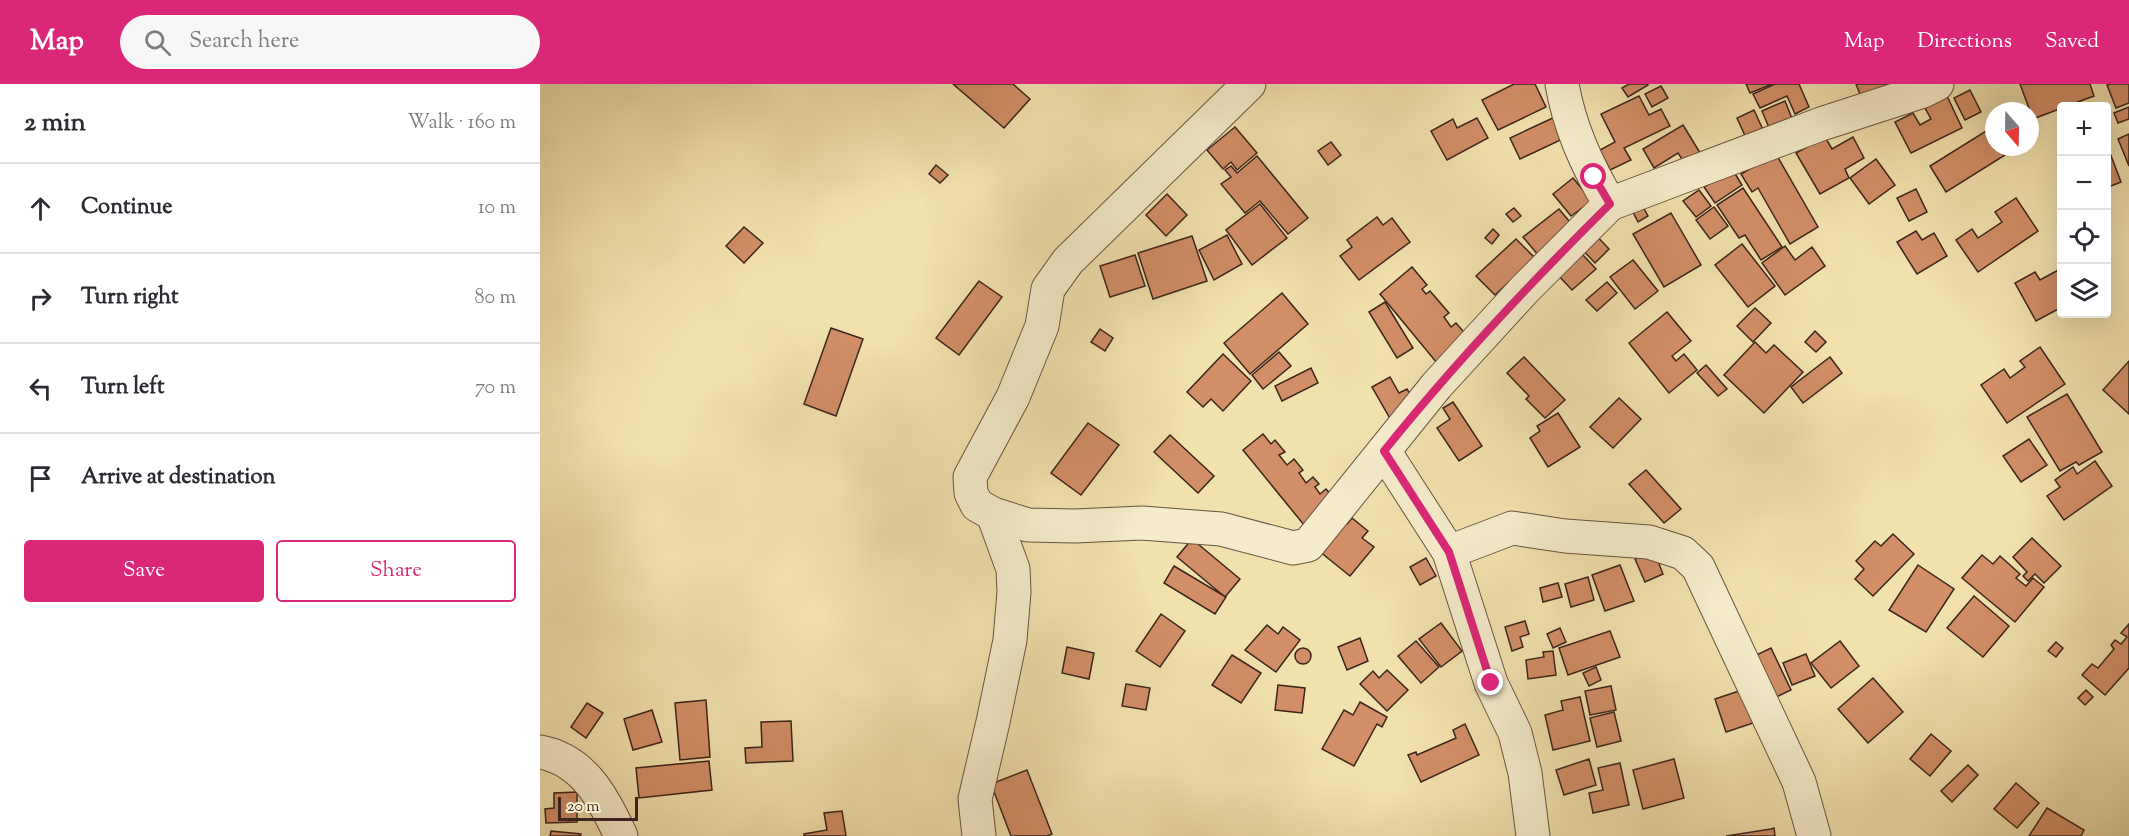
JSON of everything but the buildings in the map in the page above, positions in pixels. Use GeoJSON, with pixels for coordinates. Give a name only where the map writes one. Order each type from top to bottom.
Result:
{"type":"FeatureCollection","features":[{"type":"Feature","properties":{"kind":"street"},"geometry":{"type":"LineString","coordinates":[[1249,84],[1068,261],[1048,289],[1042,326],[1014,397],[970,477],[971,493],[977,505],[993,514],[1028,525],[1075,526],[1142,523],[1221,529],[1293,548],[1308,545],[1437,385],[1509,306],[1610,204],[1821,124],[1923,91],[1937,84]]}},
{"type":"Feature","properties":{"kind":"street"},"geometry":{"type":"LineString","coordinates":[[1562,84],[1565,102],[1594,177],[1610,204]]}},
{"type":"Feature","properties":{"kind":"street"},"geometry":{"type":"LineString","coordinates":[[1384,451],[1449,552],[1491,683],[1515,734],[1525,774],[1533,836]]}},
{"type":"Feature","properties":{"kind":"street"},"geometry":{"type":"LineString","coordinates":[[979,836],[975,799],[1010,640],[1014,592],[1013,569],[993,514]]}},
{"type":"Feature","properties":{"kind":"street"},"geometry":{"type":"LineString","coordinates":[[1449,552],[1512,528],[1565,536],[1649,542],[1683,553],[1698,567],[1799,782],[1814,836]]}},
{"type":"Feature","properties":{"kind":"street"},"geometry":{"type":"LineString","coordinates":[[540,752],[547,753],[579,769],[605,802],[621,836]]}},
{"type":"Feature","properties":{"kind":"route"},"geometry":{"type":"LineString","coordinates":[[1491,683],[1449,552],[1384,451],[1437,385],[1525,289],[1610,204],[1594,177]]}}]}
